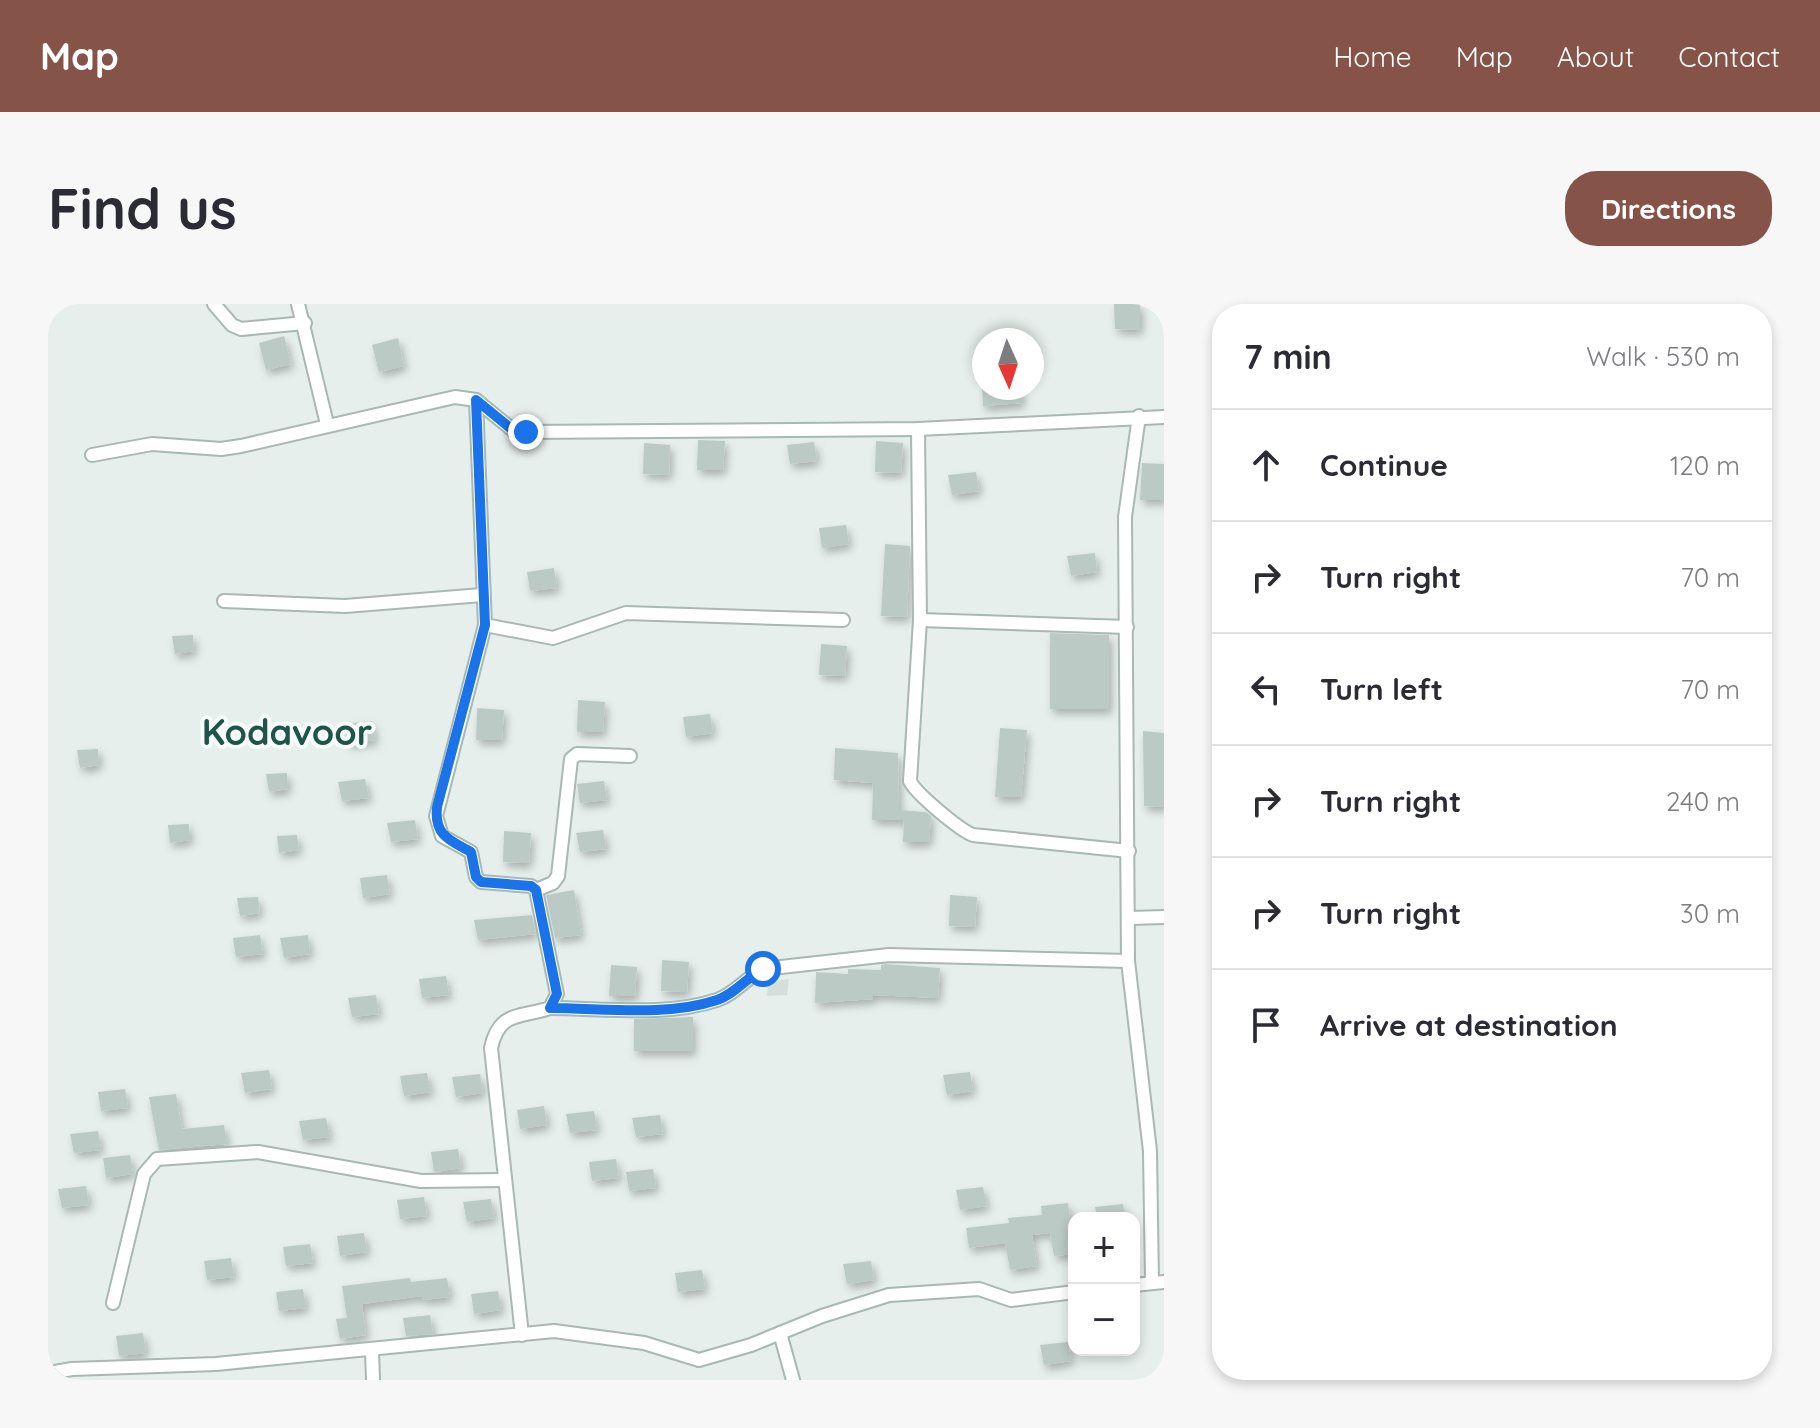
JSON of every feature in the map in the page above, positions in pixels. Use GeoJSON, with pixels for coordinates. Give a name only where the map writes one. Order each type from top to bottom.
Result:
{"type":"FeatureCollection","features":[{"type":"Feature","properties":{"kind":"street"},"geometry":{"type":"LineString","coordinates":[[214,304],[232,325],[241,329],[302,313],[316,304]]}},
{"type":"Feature","properties":{"kind":"street"},"geometry":{"type":"LineString","coordinates":[[302,313],[327,424]]}},
{"type":"Feature","properties":{"kind":"street"},"geometry":{"type":"LineString","coordinates":[[92,455],[152,444],[221,449],[455,397],[476,400],[514,431],[526,432],[918,429],[1164,417]]}},
{"type":"Feature","properties":{"kind":"street"},"geometry":{"type":"LineString","coordinates":[[476,400],[485,625],[436,816],[442,836],[471,852],[476,877],[481,882],[531,886],[536,890],[557,994],[550,1008]]}},
{"type":"Feature","properties":{"kind":"street"},"geometry":{"type":"LineString","coordinates":[[1139,416],[1125,517],[1128,961],[1150,1151],[1158,1282]]}},
{"type":"Feature","properties":{"kind":"street"},"geometry":{"type":"LineString","coordinates":[[918,429],[920,620],[910,781],[915,792],[945,813],[959,831],[973,835],[1129,851]]}},
{"type":"Feature","properties":{"kind":"street"},"geometry":{"type":"LineString","coordinates":[[224,601],[345,606],[482,595]]}},
{"type":"Feature","properties":{"kind":"street"},"geometry":{"type":"LineString","coordinates":[[485,625],[553,638],[626,613],[843,620]]}},
{"type":"Feature","properties":{"kind":"street"},"geometry":{"type":"LineString","coordinates":[[920,620],[1127,627]]}},
{"type":"Feature","properties":{"kind":"street"},"geometry":{"type":"LineString","coordinates":[[536,890],[553,883],[558,876],[571,759],[577,754],[630,756]]}},
{"type":"Feature","properties":{"kind":"street"},"geometry":{"type":"LineString","coordinates":[[1130,918],[1164,917]]}},
{"type":"Feature","properties":{"kind":"street"},"geometry":{"type":"LineString","coordinates":[[522,1335],[491,1048],[495,1031],[506,1018],[550,1008],[669,1008],[715,1001],[731,994],[763,969],[889,955],[1128,961]]}},
{"type":"Feature","properties":{"kind":"street"},"geometry":{"type":"LineString","coordinates":[[113,1303],[144,1174],[157,1159],[258,1152],[431,1182],[505,1180]]}},
{"type":"Feature","properties":{"kind":"street"},"geometry":{"type":"LineString","coordinates":[[48,1373],[96,1374],[372,1351],[554,1331],[644,1343],[699,1360],[889,1295],[979,1289],[1011,1300],[1068,1293]]}},
{"type":"Feature","properties":{"kind":"street"},"geometry":{"type":"LineString","coordinates":[[780,1333],[793,1380]]}},
{"type":"Feature","properties":{"kind":"street"},"geometry":{"type":"LineString","coordinates":[[372,1351],[373,1380]]}},
{"type":"Feature","properties":{"kind":"shaded area"},"geometry":{"type":"Polygon","coordinates":[[[789,979],[787,995],[767,996],[768,982],[789,979]]]}},
{"type":"Feature","properties":{"kind":"building"},"geometry":{"type":"Polygon","coordinates":[[[1114,304],[1140,304],[1140,330],[1115,329],[1114,304]]]}},
{"type":"Feature","properties":{"kind":"building"},"geometry":{"type":"Polygon","coordinates":[[[284,336],[291,364],[266,370],[259,343],[284,336]]]}},
{"type":"Feature","properties":{"kind":"building"},"geometry":{"type":"Polygon","coordinates":[[[398,338],[404,366],[379,372],[372,345],[398,338]]]}},
{"type":"Feature","properties":{"kind":"building"},"geometry":{"type":"Polygon","coordinates":[[[983,400],[1022,400],[1022,403],[983,406],[983,400]]]}},
{"type":"Feature","properties":{"kind":"building"},"geometry":{"type":"Polygon","coordinates":[[[698,440],[725,441],[723,470],[697,470],[698,440]]]}},
{"type":"Feature","properties":{"kind":"building"},"geometry":{"type":"Polygon","coordinates":[[[876,441],[903,443],[901,473],[875,472],[876,441]]]}},
{"type":"Feature","properties":{"kind":"building"},"geometry":{"type":"Polygon","coordinates":[[[814,442],[817,461],[790,464],[787,445],[814,442]]]}},
{"type":"Feature","properties":{"kind":"building"},"geometry":{"type":"Polygon","coordinates":[[[644,443],[670,445],[669,475],[643,474],[644,443]]]}},
{"type":"Feature","properties":{"kind":"building"},"geometry":{"type":"Polygon","coordinates":[[[1142,463],[1164,464],[1164,500],[1140,500],[1142,463]]]}},
{"type":"Feature","properties":{"kind":"building"},"geometry":{"type":"Polygon","coordinates":[[[976,472],[979,491],[952,495],[948,475],[976,472]]]}},
{"type":"Feature","properties":{"kind":"building"},"geometry":{"type":"Polygon","coordinates":[[[846,525],[849,544],[822,548],[819,528],[846,525]]]}},
{"type":"Feature","properties":{"kind":"building"},"geometry":{"type":"Polygon","coordinates":[[[885,544],[910,546],[907,617],[881,616],[885,544]]]}},
{"type":"Feature","properties":{"kind":"building"},"geometry":{"type":"Polygon","coordinates":[[[1095,553],[1097,572],[1071,576],[1067,556],[1095,553]]]}},
{"type":"Feature","properties":{"kind":"building"},"geometry":{"type":"Polygon","coordinates":[[[554,568],[557,588],[530,591],[527,572],[554,568]]]}},
{"type":"Feature","properties":{"kind":"building"},"geometry":{"type":"Polygon","coordinates":[[[1050,633],[1109,635],[1109,709],[1050,709],[1050,633]]]}},
{"type":"Feature","properties":{"kind":"building"},"geometry":{"type":"Polygon","coordinates":[[[193,635],[194,651],[175,654],[172,636],[193,635]]]}},
{"type":"Feature","properties":{"kind":"building"},"geometry":{"type":"Polygon","coordinates":[[[821,644],[847,646],[845,676],[819,675],[821,644]]]}},
{"type":"Feature","properties":{"kind":"building"},"geometry":{"type":"Polygon","coordinates":[[[578,700],[605,702],[603,732],[577,732],[578,700]]]}},
{"type":"Feature","properties":{"kind":"building"},"geometry":{"type":"Polygon","coordinates":[[[477,708],[504,710],[502,740],[476,740],[477,708]]]}},
{"type":"Feature","properties":{"kind":"building"},"geometry":{"type":"Polygon","coordinates":[[[710,714],[713,733],[686,737],[683,717],[710,714]]]}},
{"type":"Feature","properties":{"kind":"building"},"geometry":{"type":"Polygon","coordinates":[[[372,721],[375,740],[348,744],[344,724],[372,721]]]}},
{"type":"Feature","properties":{"kind":"building"},"geometry":{"type":"Polygon","coordinates":[[[1000,728],[1027,730],[1021,797],[995,797],[1000,728]]]}},
{"type":"Feature","properties":{"kind":"building"},"geometry":{"type":"Polygon","coordinates":[[[1143,731],[1164,733],[1164,807],[1144,806],[1143,731]]]}},
{"type":"Feature","properties":{"kind":"building"},"geometry":{"type":"Polygon","coordinates":[[[835,748],[898,753],[899,810],[926,812],[931,816],[929,842],[903,842],[904,820],[872,820],[873,783],[834,780],[835,748]]]}},
{"type":"Feature","properties":{"kind":"building"},"geometry":{"type":"Polygon","coordinates":[[[98,749],[99,765],[80,768],[77,750],[98,749]]]}},
{"type":"Feature","properties":{"kind":"building"},"geometry":{"type":"Polygon","coordinates":[[[287,773],[288,789],[269,792],[266,774],[287,773]]]}},
{"type":"Feature","properties":{"kind":"building"},"geometry":{"type":"Polygon","coordinates":[[[365,779],[369,798],[342,801],[338,782],[365,779]]]}},
{"type":"Feature","properties":{"kind":"building"},"geometry":{"type":"Polygon","coordinates":[[[604,781],[607,800],[580,803],[577,784],[604,781]]]}},
{"type":"Feature","properties":{"kind":"building"},"geometry":{"type":"Polygon","coordinates":[[[415,820],[418,839],[391,842],[387,823],[415,820]]]}},
{"type":"Feature","properties":{"kind":"building"},"geometry":{"type":"Polygon","coordinates":[[[189,824],[190,840],[170,843],[168,825],[189,824]]]}},
{"type":"Feature","properties":{"kind":"building"},"geometry":{"type":"Polygon","coordinates":[[[603,830],[606,849],[580,852],[576,833],[603,830]]]}},
{"type":"Feature","properties":{"kind":"building"},"geometry":{"type":"Polygon","coordinates":[[[504,831],[531,833],[529,863],[503,862],[504,831]]]}},
{"type":"Feature","properties":{"kind":"building"},"geometry":{"type":"Polygon","coordinates":[[[297,835],[299,850],[279,853],[277,836],[297,835]]]}},
{"type":"Feature","properties":{"kind":"building"},"geometry":{"type":"Polygon","coordinates":[[[387,875],[390,894],[363,898],[360,878],[387,875]]]}},
{"type":"Feature","properties":{"kind":"building"},"geometry":{"type":"Polygon","coordinates":[[[574,890],[581,935],[555,938],[546,895],[574,890]]]}},
{"type":"Feature","properties":{"kind":"building"},"geometry":{"type":"Polygon","coordinates":[[[950,895],[977,897],[975,927],[949,926],[950,895]]]}},
{"type":"Feature","properties":{"kind":"building"},"geometry":{"type":"Polygon","coordinates":[[[258,897],[260,913],[240,916],[237,898],[258,897]]]}},
{"type":"Feature","properties":{"kind":"building"},"geometry":{"type":"Polygon","coordinates":[[[532,915],[536,934],[478,940],[474,920],[532,915]]]}},
{"type":"Feature","properties":{"kind":"building"},"geometry":{"type":"Polygon","coordinates":[[[260,935],[263,954],[236,957],[233,938],[260,935]]]}},
{"type":"Feature","properties":{"kind":"building"},"geometry":{"type":"Polygon","coordinates":[[[308,935],[310,954],[284,958],[280,938],[308,935]]]}},
{"type":"Feature","properties":{"kind":"building"},"geometry":{"type":"Polygon","coordinates":[[[662,960],[689,962],[687,992],[661,991],[662,960]]]}},
{"type":"Feature","properties":{"kind":"building"},"geometry":{"type":"Polygon","coordinates":[[[611,965],[637,967],[635,996],[609,996],[611,965]]]}},
{"type":"Feature","properties":{"kind":"building"},"geometry":{"type":"Polygon","coordinates":[[[881,965],[940,968],[938,998],[873,995],[873,999],[815,1003],[816,972],[848,974],[848,969],[881,970],[881,965]]]}},
{"type":"Feature","properties":{"kind":"building"},"geometry":{"type":"Polygon","coordinates":[[[446,976],[449,995],[422,998],[419,979],[446,976]]]}},
{"type":"Feature","properties":{"kind":"building"},"geometry":{"type":"Polygon","coordinates":[[[376,995],[379,1014],[352,1017],[348,998],[376,995]]]}},
{"type":"Feature","properties":{"kind":"building"},"geometry":{"type":"Polygon","coordinates":[[[693,1017],[693,1051],[634,1051],[634,1019],[693,1017]]]}},
{"type":"Feature","properties":{"kind":"building"},"geometry":{"type":"Polygon","coordinates":[[[269,1070],[272,1089],[245,1093],[241,1073],[269,1070]]]}},
{"type":"Feature","properties":{"kind":"building"},"geometry":{"type":"Polygon","coordinates":[[[970,1072],[973,1091],[947,1095],[943,1075],[970,1072]]]}},
{"type":"Feature","properties":{"kind":"building"},"geometry":{"type":"Polygon","coordinates":[[[427,1073],[431,1092],[404,1096],[400,1076],[427,1073]]]}},
{"type":"Feature","properties":{"kind":"building"},"geometry":{"type":"Polygon","coordinates":[[[480,1074],[483,1093],[456,1097],[452,1077],[480,1074]]]}},
{"type":"Feature","properties":{"kind":"building"},"geometry":{"type":"Polygon","coordinates":[[[125,1089],[128,1108],[101,1111],[98,1092],[125,1089]]]}},
{"type":"Feature","properties":{"kind":"building"},"geometry":{"type":"Polygon","coordinates":[[[176,1094],[182,1129],[224,1125],[227,1144],[159,1150],[149,1097],[176,1094]]]}},
{"type":"Feature","properties":{"kind":"building"},"geometry":{"type":"Polygon","coordinates":[[[544,1106],[547,1125],[520,1129],[517,1110],[544,1106]]]}},
{"type":"Feature","properties":{"kind":"building"},"geometry":{"type":"Polygon","coordinates":[[[594,1111],[597,1130],[570,1133],[566,1114],[594,1111]]]}},
{"type":"Feature","properties":{"kind":"building"},"geometry":{"type":"Polygon","coordinates":[[[660,1115],[663,1134],[636,1137],[632,1118],[660,1115]]]}},
{"type":"Feature","properties":{"kind":"building"},"geometry":{"type":"Polygon","coordinates":[[[326,1118],[330,1137],[303,1140],[299,1121],[326,1118]]]}},
{"type":"Feature","properties":{"kind":"building"},"geometry":{"type":"Polygon","coordinates":[[[98,1131],[101,1150],[74,1153],[70,1134],[98,1131]]]}},
{"type":"Feature","properties":{"kind":"building"},"geometry":{"type":"Polygon","coordinates":[[[458,1149],[461,1168],[434,1172],[431,1152],[458,1149]]]}},
{"type":"Feature","properties":{"kind":"building"},"geometry":{"type":"Polygon","coordinates":[[[130,1155],[133,1174],[106,1178],[103,1158],[130,1155]]]}},
{"type":"Feature","properties":{"kind":"building"},"geometry":{"type":"Polygon","coordinates":[[[616,1159],[619,1178],[592,1181],[589,1162],[616,1159]]]}},
{"type":"Feature","properties":{"kind":"building"},"geometry":{"type":"Polygon","coordinates":[[[653,1169],[656,1188],[629,1191],[626,1172],[653,1169]]]}},
{"type":"Feature","properties":{"kind":"building"},"geometry":{"type":"Polygon","coordinates":[[[86,1186],[89,1205],[62,1208],[58,1189],[86,1186]]]}},
{"type":"Feature","properties":{"kind":"building"},"geometry":{"type":"Polygon","coordinates":[[[983,1187],[987,1206],[960,1210],[956,1190],[983,1187]]]}},
{"type":"Feature","properties":{"kind":"building"},"geometry":{"type":"Polygon","coordinates":[[[424,1197],[427,1216],[400,1219],[397,1200],[424,1197]]]}},
{"type":"Feature","properties":{"kind":"building"},"geometry":{"type":"Polygon","coordinates":[[[491,1199],[494,1218],[467,1222],[463,1202],[491,1199]]]}},
{"type":"Feature","properties":{"kind":"building"},"geometry":{"type":"Polygon","coordinates":[[[1068,1203],[1068,1255],[1054,1256],[1050,1233],[1032,1235],[1037,1266],[1010,1270],[1005,1243],[969,1248],[966,1228],[1009,1223],[1008,1218],[1042,1215],[1041,1206],[1068,1203]]]}},
{"type":"Feature","properties":{"kind":"building"},"geometry":{"type":"Polygon","coordinates":[[[1123,1204],[1124,1212],[1096,1212],[1095,1207],[1123,1204]]]}},
{"type":"Feature","properties":{"kind":"building"},"geometry":{"type":"Polygon","coordinates":[[[364,1233],[367,1252],[340,1256],[337,1236],[364,1233]]]}},
{"type":"Feature","properties":{"kind":"building"},"geometry":{"type":"Polygon","coordinates":[[[310,1244],[313,1263],[286,1266],[283,1247],[310,1244]]]}},
{"type":"Feature","properties":{"kind":"building"},"geometry":{"type":"Polygon","coordinates":[[[231,1258],[234,1277],[207,1280],[204,1261],[231,1258]]]}},
{"type":"Feature","properties":{"kind":"building"},"geometry":{"type":"Polygon","coordinates":[[[871,1261],[874,1280],[847,1284],[843,1264],[871,1261]]]}},
{"type":"Feature","properties":{"kind":"building"},"geometry":{"type":"Polygon","coordinates":[[[702,1270],[705,1289],[678,1292],[675,1273],[702,1270]]]}},
{"type":"Feature","properties":{"kind":"building"},"geometry":{"type":"Polygon","coordinates":[[[410,1278],[411,1282],[447,1278],[450,1297],[423,1300],[422,1296],[362,1304],[366,1335],[340,1339],[336,1319],[347,1318],[342,1286],[410,1278]]]}},
{"type":"Feature","properties":{"kind":"building"},"geometry":{"type":"Polygon","coordinates":[[[303,1289],[306,1308],[279,1311],[276,1292],[303,1289]]]}},
{"type":"Feature","properties":{"kind":"building"},"geometry":{"type":"Polygon","coordinates":[[[498,1291],[501,1310],[474,1314],[471,1294],[498,1291]]]}},
{"type":"Feature","properties":{"kind":"building"},"geometry":{"type":"Polygon","coordinates":[[[430,1315],[433,1334],[406,1336],[403,1318],[430,1315]]]}},
{"type":"Feature","properties":{"kind":"building"},"geometry":{"type":"Polygon","coordinates":[[[143,1333],[146,1353],[119,1356],[116,1336],[143,1333]]]}},
{"type":"Feature","properties":{"kind":"building"},"geometry":{"type":"Polygon","coordinates":[[[1068,1342],[1071,1361],[1044,1365],[1040,1345],[1068,1342]]]}},
{"type":"Feature","properties":{"kind":"district","name":"Kodavoor"},"geometry":{"type":"Point","coordinates":[287,731]}},
{"type":"Feature","properties":{"kind":"route"},"geometry":{"type":"LineString","coordinates":[[526,432],[514,431],[476,400],[485,625],[437,807],[436,816],[442,836],[471,852],[476,877],[481,882],[531,886],[536,890],[557,994],[550,1008],[669,1008],[715,1001],[731,994],[747,978],[763,969]]}}]}
